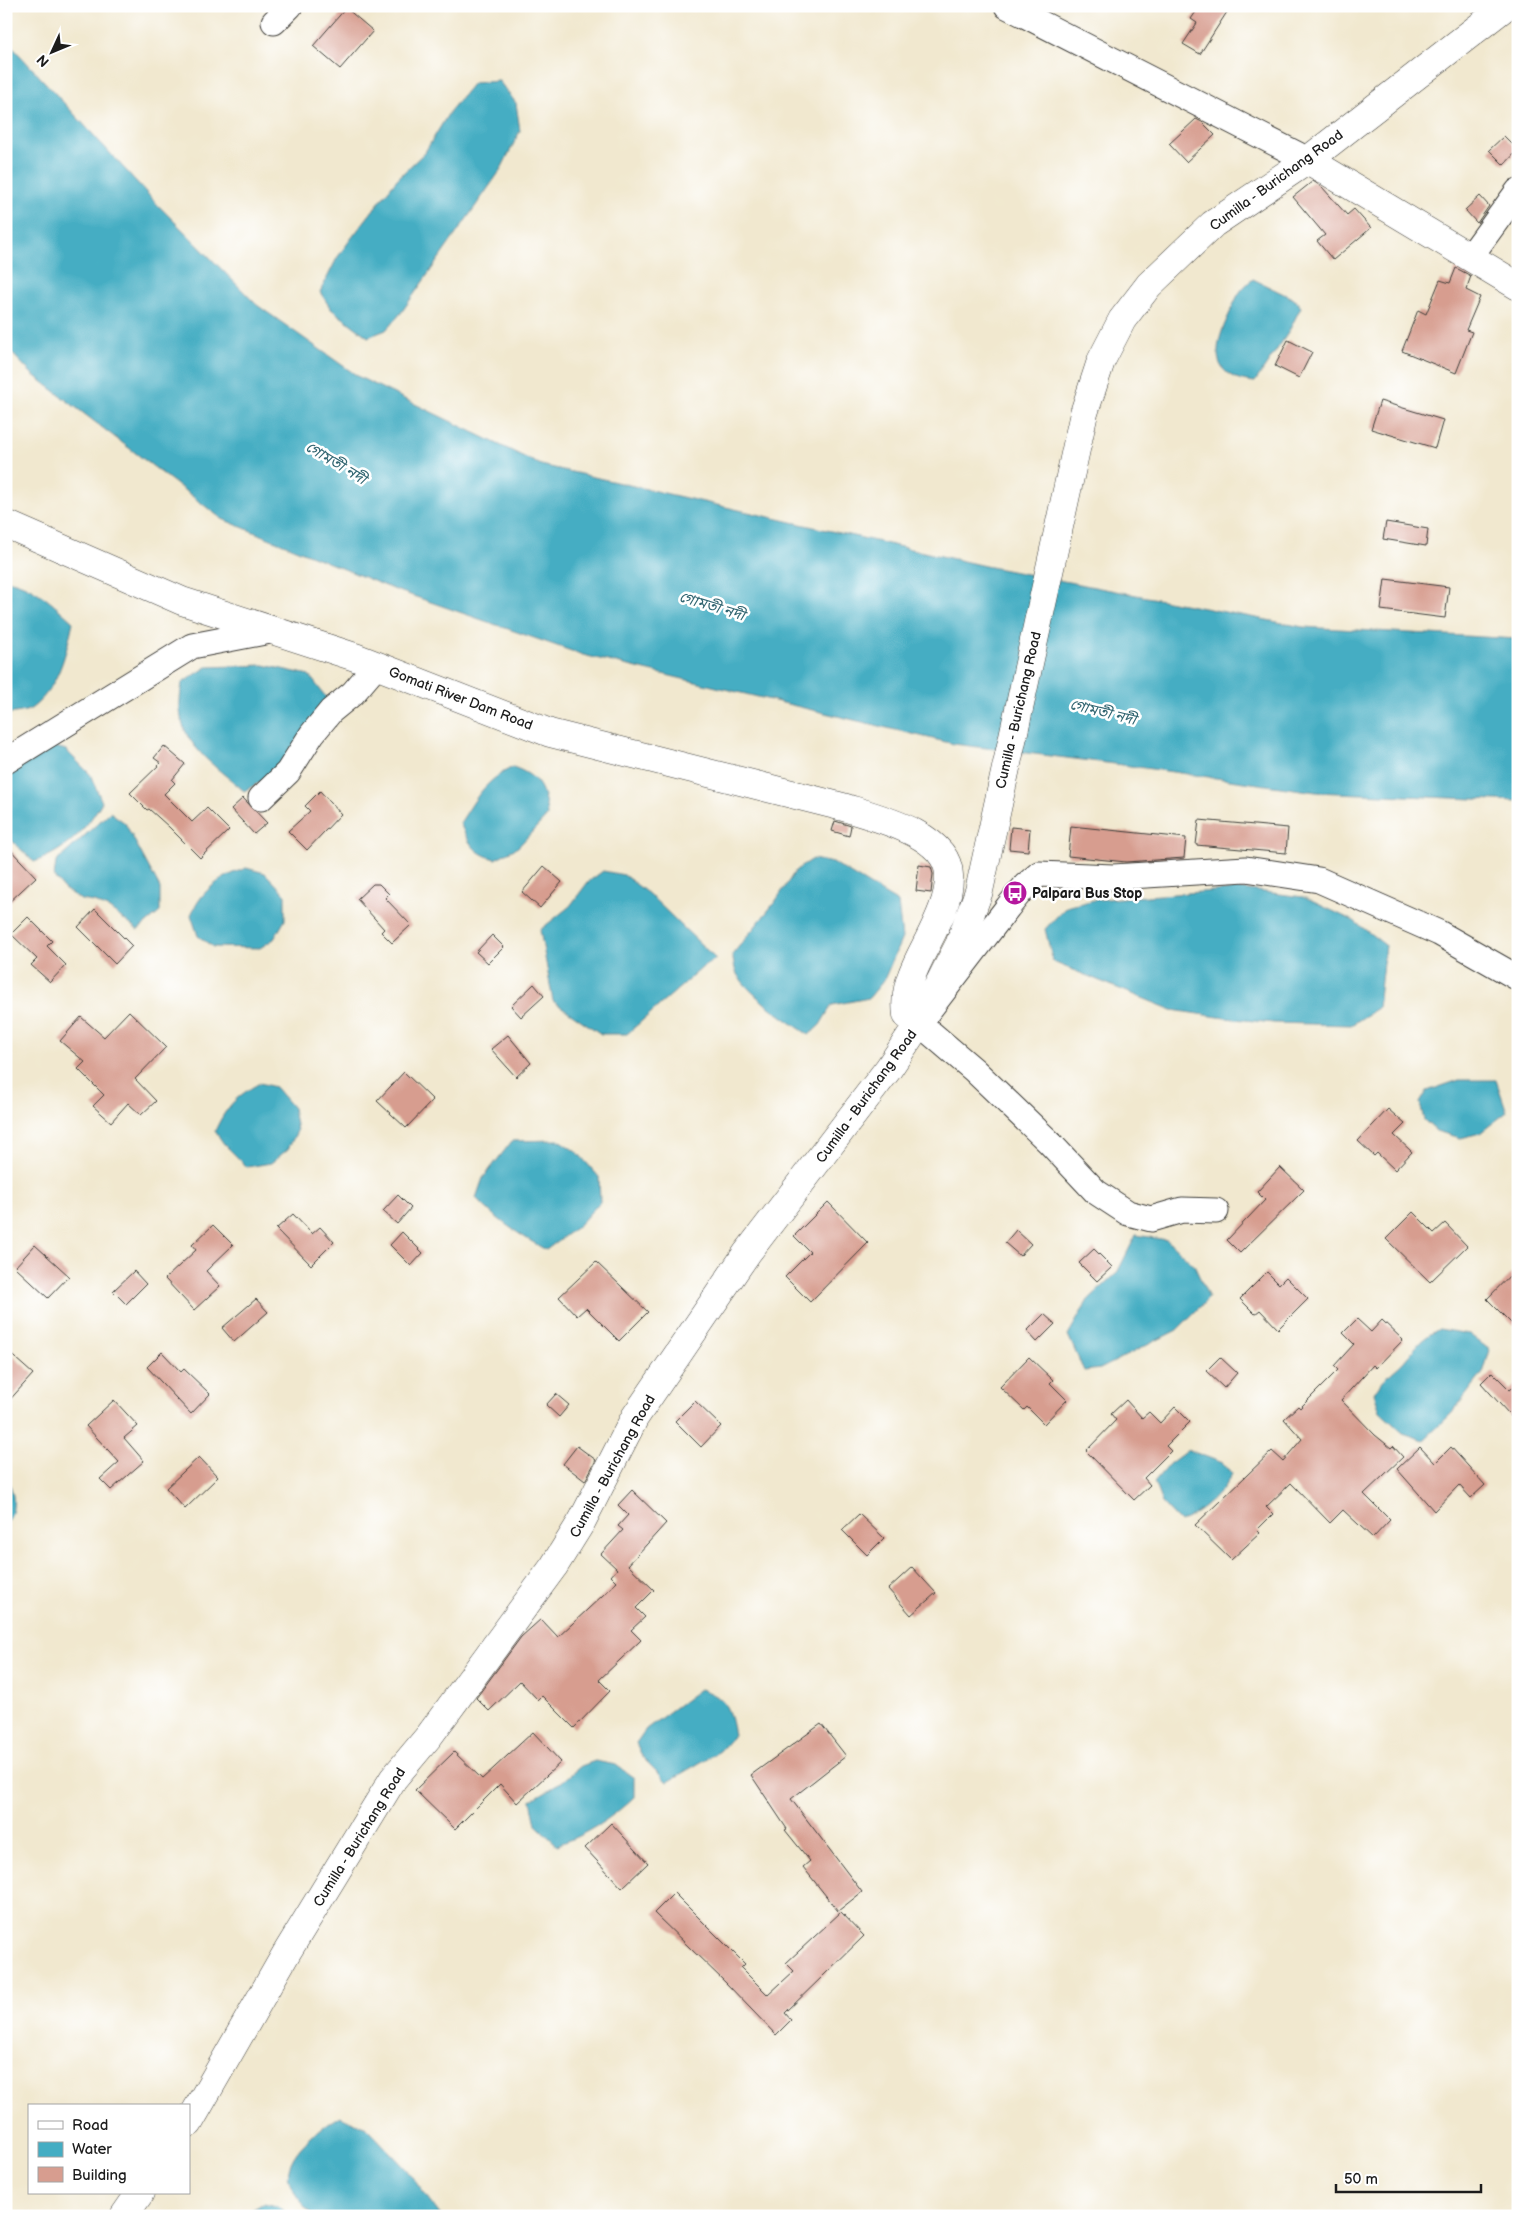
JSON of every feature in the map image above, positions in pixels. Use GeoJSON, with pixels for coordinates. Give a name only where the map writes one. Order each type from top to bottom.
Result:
{"type":"FeatureCollection","features":[{"type":"Feature","properties":{"kind":"main road","name":"Cumilla - Burichang Road"},"geometry":{"type":"LineString","coordinates":[[190,2121],[287,1952],[393,1779],[434,1729],[554,1566],[582,1521],[635,1417],[747,1253],[890,1068],[920,1023],[959,945],[972,913],[984,870],[989,839],[1084,413],[1101,361],[1122,320],[1149,285],[1213,224],[1308,160],[1506,6]]}},
{"type":"Feature","properties":{"kind":"main road"},"geometry":{"type":"LineString","coordinates":[[1308,160],[1518,286]]}},
{"type":"Feature","properties":{"kind":"main road","name":"Gomati River Dam Road"},"geometry":{"type":"LineString","coordinates":[[6,524],[182,601],[377,666],[550,733],[843,807],[889,821],[926,840],[940,850],[949,874],[944,906],[910,981],[906,1003],[907,1015],[920,1023]]}},
{"type":"Feature","properties":{"kind":"main road"},"geometry":{"type":"LineString","coordinates":[[124,2216],[139,2194]]}},
{"type":"Feature","properties":{"kind":"street"},"geometry":{"type":"LineString","coordinates":[[1007,6],[1308,160]]}},
{"type":"Feature","properties":{"kind":"street"},"geometry":{"type":"LineString","coordinates":[[1470,257],[1518,191]]}},
{"type":"Feature","properties":{"kind":"street"},"geometry":{"type":"LineString","coordinates":[[6,761],[192,646],[270,631]]}},
{"type":"Feature","properties":{"kind":"street"},"geometry":{"type":"LineString","coordinates":[[261,798],[288,772],[312,734],[331,711],[353,692],[377,666]]}},
{"type":"Feature","properties":{"kind":"street"},"geometry":{"type":"LineString","coordinates":[[1216,1211],[1182,1210],[1151,1219],[1128,1213],[1096,1192],[1042,1135],[974,1070],[920,1023],[1008,907],[1026,885],[1039,874],[1113,877],[1246,869],[1319,880],[1439,933],[1518,978]]}},
{"type":"Feature","properties":{"kind":"water","name":"গোমতী নদী"},"geometry":{"type":"Polygon","coordinates":[[[6,40],[157,204],[257,305],[359,377],[541,465],[985,566],[1303,627],[1518,639],[1518,801],[1316,792],[954,744],[583,655],[393,589],[222,519],[32,374],[6,347],[6,40]]]}},
{"type":"Feature","properties":{"kind":"water"},"geometry":{"type":"Polygon","coordinates":[[[499,81],[516,103],[520,131],[500,171],[401,313],[386,330],[368,337],[331,309],[320,292],[337,258],[397,179],[425,152],[450,111],[473,83],[499,81]]]}},
{"type":"Feature","properties":{"kind":"water"},"geometry":{"type":"Polygon","coordinates":[[[1253,279],[1294,299],[1301,307],[1288,333],[1255,382],[1230,375],[1223,369],[1219,361],[1218,351],[1223,329],[1235,301],[1243,288],[1253,279]]]}},
{"type":"Feature","properties":{"kind":"water"},"geometry":{"type":"Polygon","coordinates":[[[6,580],[16,582],[34,591],[51,602],[73,622],[60,669],[49,690],[32,708],[6,714],[6,580]]]}},
{"type":"Feature","properties":{"kind":"water"},"geometry":{"type":"Polygon","coordinates":[[[264,665],[309,675],[329,701],[284,769],[244,791],[214,766],[188,736],[180,711],[182,683],[207,667],[264,665]]]}},
{"type":"Feature","properties":{"kind":"water"},"geometry":{"type":"Polygon","coordinates":[[[45,744],[66,750],[90,774],[102,802],[82,831],[56,852],[34,862],[6,835],[6,765],[45,744]]]}},
{"type":"Feature","properties":{"kind":"water"},"geometry":{"type":"Polygon","coordinates":[[[513,767],[535,779],[542,791],[547,816],[518,847],[495,859],[482,854],[473,846],[460,823],[488,784],[513,767]]]}},
{"type":"Feature","properties":{"kind":"water"},"geometry":{"type":"Polygon","coordinates":[[[110,812],[125,823],[160,888],[160,912],[138,930],[108,908],[94,902],[81,900],[64,889],[54,877],[56,862],[110,812]]]}},
{"type":"Feature","properties":{"kind":"water"},"geometry":{"type":"Polygon","coordinates":[[[813,859],[833,863],[898,902],[902,938],[884,980],[869,998],[832,1005],[820,1025],[809,1035],[770,1008],[743,983],[735,970],[732,955],[775,902],[796,870],[813,859]]]}},
{"type":"Feature","properties":{"kind":"water"},"geometry":{"type":"Polygon","coordinates":[[[246,868],[265,873],[285,894],[285,920],[274,939],[260,948],[213,947],[198,936],[191,915],[201,898],[213,885],[246,868]]]}},
{"type":"Feature","properties":{"kind":"water"},"geometry":{"type":"Polygon","coordinates":[[[603,871],[624,875],[650,895],[716,959],[703,967],[627,1034],[601,1034],[553,1001],[540,930],[570,906],[588,882],[603,871]]]}},
{"type":"Feature","properties":{"kind":"water"},"geometry":{"type":"Polygon","coordinates":[[[1241,889],[1303,897],[1354,921],[1385,945],[1378,1008],[1351,1025],[1274,1023],[1225,1018],[1172,1010],[1053,962],[1045,929],[1066,907],[1094,900],[1241,889]]]}},
{"type":"Feature","properties":{"kind":"water"},"geometry":{"type":"Polygon","coordinates":[[[1459,1080],[1496,1080],[1507,1112],[1480,1133],[1461,1138],[1436,1131],[1424,1120],[1420,1103],[1427,1091],[1459,1080]]]}},
{"type":"Feature","properties":{"kind":"water"},"geometry":{"type":"Polygon","coordinates":[[[260,1083],[275,1087],[293,1108],[297,1131],[288,1149],[271,1163],[247,1167],[224,1144],[215,1131],[223,1115],[233,1103],[260,1083]]]}},
{"type":"Feature","properties":{"kind":"water"},"geometry":{"type":"Polygon","coordinates":[[[559,1140],[578,1153],[599,1177],[600,1202],[578,1226],[546,1250],[509,1227],[476,1198],[483,1178],[512,1141],[559,1140]]]}},
{"type":"Feature","properties":{"kind":"water"},"geometry":{"type":"Polygon","coordinates":[[[1136,1235],[1167,1240],[1194,1265],[1209,1298],[1177,1330],[1100,1369],[1084,1371],[1068,1335],[1088,1300],[1117,1273],[1136,1235]]]}},
{"type":"Feature","properties":{"kind":"water"},"geometry":{"type":"Polygon","coordinates":[[[1439,1329],[1469,1334],[1490,1350],[1483,1373],[1452,1413],[1424,1440],[1403,1433],[1380,1412],[1374,1393],[1419,1343],[1439,1329]]]}},
{"type":"Feature","properties":{"kind":"water"},"geometry":{"type":"Polygon","coordinates":[[[1188,1450],[1223,1463],[1232,1474],[1217,1496],[1196,1514],[1180,1522],[1162,1503],[1154,1482],[1169,1464],[1188,1450]]]}},
{"type":"Feature","properties":{"kind":"water"},"geometry":{"type":"Polygon","coordinates":[[[6,1477],[13,1495],[13,1507],[6,1524],[6,1477]]]}},
{"type":"Feature","properties":{"kind":"water"},"geometry":{"type":"Polygon","coordinates":[[[700,1689],[716,1696],[725,1705],[734,1735],[720,1751],[667,1782],[643,1758],[636,1743],[646,1729],[700,1689]]]}},
{"type":"Feature","properties":{"kind":"water"},"geometry":{"type":"Polygon","coordinates":[[[595,1761],[616,1765],[634,1778],[634,1797],[598,1825],[557,1845],[536,1825],[531,1800],[559,1784],[581,1766],[595,1761]]]}},
{"type":"Feature","properties":{"kind":"water"},"geometry":{"type":"Polygon","coordinates":[[[340,2116],[367,2128],[406,2169],[441,2216],[314,2216],[293,2190],[289,2180],[289,2171],[297,2152],[305,2143],[323,2127],[340,2116]]]}},
{"type":"Feature","properties":{"kind":"water"},"geometry":{"type":"Polygon","coordinates":[[[264,2203],[280,2207],[290,2216],[241,2216],[264,2203]]]}},
{"type":"Feature","properties":{"kind":"building"},"geometry":{"type":"Polygon","coordinates":[[[1200,6],[1218,6],[1227,12],[1200,54],[1183,44],[1197,23],[1191,19],[1200,6]]]}},
{"type":"Feature","properties":{"kind":"building"},"geometry":{"type":"Polygon","coordinates":[[[346,8],[373,31],[340,69],[313,46],[346,8]]]}},
{"type":"Feature","properties":{"kind":"building"},"geometry":{"type":"Polygon","coordinates":[[[1196,119],[1202,122],[1215,135],[1186,162],[1169,144],[1196,119]]]}},
{"type":"Feature","properties":{"kind":"building"},"geometry":{"type":"Polygon","coordinates":[[[1504,136],[1518,150],[1504,165],[1489,150],[1504,136]]]}},
{"type":"Feature","properties":{"kind":"building"},"geometry":{"type":"Polygon","coordinates":[[[1313,181],[1322,187],[1347,215],[1354,209],[1371,228],[1333,260],[1317,241],[1325,235],[1293,197],[1313,181]]]}},
{"type":"Feature","properties":{"kind":"building"},"geometry":{"type":"Polygon","coordinates":[[[1480,196],[1489,206],[1477,223],[1465,210],[1480,196]]]}},
{"type":"Feature","properties":{"kind":"building"},"geometry":{"type":"Polygon","coordinates":[[[1456,268],[1471,276],[1466,290],[1480,297],[1466,330],[1472,332],[1456,373],[1402,351],[1418,310],[1426,314],[1440,280],[1450,283],[1456,268]]]}},
{"type":"Feature","properties":{"kind":"building"},"geometry":{"type":"Polygon","coordinates":[[[1288,340],[1312,352],[1299,378],[1275,366],[1288,340]]]}},
{"type":"Feature","properties":{"kind":"building"},"geometry":{"type":"Polygon","coordinates":[[[1380,401],[1443,420],[1435,448],[1371,429],[1380,401]]]}},
{"type":"Feature","properties":{"kind":"building"},"geometry":{"type":"Polygon","coordinates":[[[1386,522],[1428,529],[1426,546],[1383,539],[1386,522]]]}},
{"type":"Feature","properties":{"kind":"building"},"geometry":{"type":"Polygon","coordinates":[[[1385,579],[1449,587],[1445,618],[1381,610],[1385,579]]]}},
{"type":"Feature","properties":{"kind":"building"},"geometry":{"type":"Polygon","coordinates":[[[164,746],[185,764],[172,780],[175,783],[164,794],[192,822],[207,808],[229,830],[200,858],[169,827],[149,809],[147,810],[130,793],[161,763],[154,758],[164,746]]]}},
{"type":"Feature","properties":{"kind":"building"},"geometry":{"type":"Polygon","coordinates":[[[320,791],[341,814],[307,850],[288,831],[310,811],[305,806],[320,791]]]}},
{"type":"Feature","properties":{"kind":"building"},"geometry":{"type":"Polygon","coordinates":[[[243,798],[267,823],[254,834],[231,809],[243,798]]]}},
{"type":"Feature","properties":{"kind":"building"},"geometry":{"type":"Polygon","coordinates":[[[1199,820],[1288,828],[1286,853],[1196,845],[1199,820]]]}},
{"type":"Feature","properties":{"kind":"building"},"geometry":{"type":"Polygon","coordinates":[[[835,821],[851,826],[849,836],[832,831],[835,821]]]}},
{"type":"Feature","properties":{"kind":"building"},"geometry":{"type":"Polygon","coordinates":[[[1071,826],[1186,838],[1184,858],[1126,862],[1068,856],[1071,826]]]}},
{"type":"Feature","properties":{"kind":"building"},"geometry":{"type":"Polygon","coordinates":[[[1011,827],[1030,829],[1028,851],[1009,849],[1011,827]]]}},
{"type":"Feature","properties":{"kind":"building"},"geometry":{"type":"Polygon","coordinates":[[[6,845],[36,877],[6,905],[6,845]]]}},
{"type":"Feature","properties":{"kind":"building"},"geometry":{"type":"Polygon","coordinates":[[[919,865],[931,867],[933,874],[931,893],[916,891],[919,865]]]}},
{"type":"Feature","properties":{"kind":"building"},"geometry":{"type":"Polygon","coordinates":[[[544,866],[562,882],[540,908],[522,892],[544,866]]]}},
{"type":"Feature","properties":{"kind":"building"},"geometry":{"type":"Polygon","coordinates":[[[373,884],[379,884],[389,894],[385,898],[411,925],[392,943],[381,932],[384,929],[357,899],[373,884]]]}},
{"type":"Feature","properties":{"kind":"building"},"geometry":{"type":"Polygon","coordinates":[[[95,909],[132,946],[115,964],[78,927],[95,909]]]}},
{"type":"Feature","properties":{"kind":"building"},"geometry":{"type":"Polygon","coordinates":[[[28,917],[52,941],[47,946],[66,965],[50,982],[31,965],[37,959],[11,934],[28,917]]]}},
{"type":"Feature","properties":{"kind":"building"},"geometry":{"type":"Polygon","coordinates":[[[492,935],[504,947],[488,963],[476,952],[492,935]]]}},
{"type":"Feature","properties":{"kind":"building"},"geometry":{"type":"Polygon","coordinates":[[[534,984],[544,996],[521,1017],[511,1006],[534,984]]]}},
{"type":"Feature","properties":{"kind":"building"},"geometry":{"type":"Polygon","coordinates":[[[129,1011],[166,1047],[135,1079],[156,1101],[141,1115],[128,1103],[111,1122],[93,1106],[104,1095],[78,1069],[85,1062],[60,1041],[81,1017],[104,1037],[129,1011]]]}},
{"type":"Feature","properties":{"kind":"building"},"geometry":{"type":"Polygon","coordinates":[[[508,1035],[531,1063],[516,1077],[491,1049],[508,1035]]]}},
{"type":"Feature","properties":{"kind":"building"},"geometry":{"type":"Polygon","coordinates":[[[404,1072],[433,1100],[406,1128],[377,1101],[404,1072]]]}},
{"type":"Feature","properties":{"kind":"building"},"geometry":{"type":"Polygon","coordinates":[[[1388,1109],[1405,1124],[1394,1135],[1412,1152],[1395,1170],[1377,1153],[1374,1156],[1358,1141],[1388,1109]]]}},
{"type":"Feature","properties":{"kind":"building"},"geometry":{"type":"Polygon","coordinates":[[[1280,1167],[1304,1190],[1240,1253],[1227,1240],[1265,1200],[1257,1192],[1280,1167]]]}},
{"type":"Feature","properties":{"kind":"building"},"geometry":{"type":"Polygon","coordinates":[[[398,1195],[411,1208],[397,1224],[383,1211],[398,1195]]]}},
{"type":"Feature","properties":{"kind":"building"},"geometry":{"type":"Polygon","coordinates":[[[828,1202],[868,1243],[810,1302],[785,1277],[810,1252],[794,1236],[828,1202]]]}},
{"type":"Feature","properties":{"kind":"building"},"geometry":{"type":"Polygon","coordinates":[[[1413,1212],[1434,1233],[1445,1223],[1467,1246],[1430,1282],[1386,1239],[1413,1212]]]}},
{"type":"Feature","properties":{"kind":"building"},"geometry":{"type":"Polygon","coordinates":[[[293,1214],[312,1234],[320,1227],[334,1242],[311,1265],[276,1229],[293,1214]]]}},
{"type":"Feature","properties":{"kind":"building"},"geometry":{"type":"Polygon","coordinates":[[[213,1225],[233,1245],[206,1271],[220,1286],[194,1310],[165,1279],[196,1250],[192,1245],[213,1225]]]}},
{"type":"Feature","properties":{"kind":"building"},"geometry":{"type":"Polygon","coordinates":[[[1016,1230],[1031,1244],[1020,1256],[1005,1243],[1016,1230]]]}},
{"type":"Feature","properties":{"kind":"building"},"geometry":{"type":"Polygon","coordinates":[[[402,1232],[423,1253],[411,1266],[390,1245],[402,1232]]]}},
{"type":"Feature","properties":{"kind":"building"},"geometry":{"type":"Polygon","coordinates":[[[35,1245],[69,1276],[48,1298],[15,1267],[35,1245]]]}},
{"type":"Feature","properties":{"kind":"building"},"geometry":{"type":"Polygon","coordinates":[[[1094,1249],[1112,1267],[1097,1281],[1079,1263],[1094,1249]]]}},
{"type":"Feature","properties":{"kind":"building"},"geometry":{"type":"Polygon","coordinates":[[[596,1262],[648,1312],[619,1341],[586,1308],[577,1316],[559,1297],[596,1262]]]}},
{"type":"Feature","properties":{"kind":"building"},"geometry":{"type":"Polygon","coordinates":[[[1518,1267],[1518,1330],[1487,1299],[1518,1267]]]}},
{"type":"Feature","properties":{"kind":"building"},"geometry":{"type":"Polygon","coordinates":[[[134,1271],[146,1284],[126,1304],[113,1291],[134,1271]]]}},
{"type":"Feature","properties":{"kind":"building"},"geometry":{"type":"Polygon","coordinates":[[[1267,1272],[1279,1284],[1286,1277],[1308,1299],[1278,1329],[1260,1310],[1255,1314],[1240,1299],[1267,1272]]]}},
{"type":"Feature","properties":{"kind":"building"},"geometry":{"type":"Polygon","coordinates":[[[256,1299],[268,1312],[234,1342],[222,1328],[256,1299]]]}},
{"type":"Feature","properties":{"kind":"building"},"geometry":{"type":"Polygon","coordinates":[[[1044,1314],[1055,1324],[1037,1342],[1027,1331],[1044,1314]]]}},
{"type":"Feature","properties":{"kind":"building"},"geometry":{"type":"Polygon","coordinates":[[[1357,1319],[1371,1332],[1382,1320],[1403,1340],[1376,1368],[1373,1365],[1341,1400],[1375,1435],[1391,1448],[1393,1446],[1403,1457],[1364,1494],[1390,1520],[1373,1538],[1343,1510],[1330,1523],[1291,1483],[1266,1507],[1273,1514],[1257,1530],[1260,1533],[1231,1560],[1195,1525],[1272,1451],[1283,1461],[1302,1439],[1284,1419],[1298,1406],[1300,1408],[1338,1370],[1334,1366],[1354,1344],[1343,1333],[1357,1319]]]}},
{"type":"Feature","properties":{"kind":"building"},"geometry":{"type":"Polygon","coordinates":[[[6,1350],[33,1374],[6,1404],[6,1350]]]}},
{"type":"Feature","properties":{"kind":"building"},"geometry":{"type":"Polygon","coordinates":[[[162,1352],[181,1372],[184,1369],[210,1394],[191,1414],[147,1367],[162,1352]]]}},
{"type":"Feature","properties":{"kind":"building"},"geometry":{"type":"Polygon","coordinates":[[[1029,1357],[1053,1380],[1050,1383],[1067,1400],[1044,1424],[1027,1407],[1024,1410],[1000,1387],[1029,1357]]]}},
{"type":"Feature","properties":{"kind":"building"},"geometry":{"type":"Polygon","coordinates":[[[1220,1357],[1237,1373],[1224,1388],[1206,1371],[1220,1357]]]}},
{"type":"Feature","properties":{"kind":"building"},"geometry":{"type":"Polygon","coordinates":[[[1492,1372],[1510,1390],[1518,1383],[1518,1424],[1481,1383],[1492,1372]]]}},
{"type":"Feature","properties":{"kind":"building"},"geometry":{"type":"Polygon","coordinates":[[[556,1394],[569,1405],[559,1417],[546,1405],[556,1394]]]}},
{"type":"Feature","properties":{"kind":"building"},"geometry":{"type":"Polygon","coordinates":[[[114,1400],[138,1426],[124,1438],[144,1461],[111,1490],[100,1479],[119,1462],[86,1426],[114,1400]]]}},
{"type":"Feature","properties":{"kind":"building"},"geometry":{"type":"Polygon","coordinates":[[[1126,1400],[1142,1418],[1149,1412],[1160,1423],[1175,1407],[1190,1422],[1166,1446],[1171,1451],[1144,1478],[1150,1485],[1134,1500],[1086,1451],[1116,1420],[1111,1414],[1126,1400]]]}},
{"type":"Feature","properties":{"kind":"building"},"geometry":{"type":"Polygon","coordinates":[[[695,1401],[721,1426],[701,1447],[675,1421],[695,1401]]]}},
{"type":"Feature","properties":{"kind":"building"},"geometry":{"type":"Polygon","coordinates":[[[577,1446],[596,1460],[585,1481],[563,1464],[577,1446]]]}},
{"type":"Feature","properties":{"kind":"building"},"geometry":{"type":"Polygon","coordinates":[[[1420,1447],[1435,1463],[1451,1447],[1485,1485],[1471,1498],[1459,1485],[1434,1511],[1397,1469],[1420,1447]]]}},
{"type":"Feature","properties":{"kind":"building"},"geometry":{"type":"Polygon","coordinates":[[[199,1457],[218,1477],[185,1509],[166,1488],[199,1457]]]}},
{"type":"Feature","properties":{"kind":"building"},"geometry":{"type":"Polygon","coordinates":[[[632,1490],[666,1523],[628,1565],[654,1590],[636,1608],[645,1617],[631,1630],[641,1640],[599,1680],[610,1691],[574,1728],[542,1696],[538,1700],[520,1681],[489,1711],[476,1698],[521,1637],[541,1619],[558,1637],[617,1582],[611,1576],[617,1569],[601,1554],[623,1530],[618,1526],[628,1515],[618,1505],[632,1490]]]}},
{"type":"Feature","properties":{"kind":"building"},"geometry":{"type":"Polygon","coordinates":[[[859,1514],[884,1538],[867,1555],[842,1530],[859,1514]]]}},
{"type":"Feature","properties":{"kind":"building"},"geometry":{"type":"Polygon","coordinates":[[[912,1567],[936,1593],[911,1615],[888,1589],[912,1567]]]}},
{"type":"Feature","properties":{"kind":"building"},"geometry":{"type":"Polygon","coordinates":[[[821,1724],[846,1756],[791,1799],[862,1892],[838,1911],[803,1867],[810,1861],[785,1830],[787,1829],[751,1775],[821,1724]]]}},
{"type":"Feature","properties":{"kind":"building"},"geometry":{"type":"Polygon","coordinates":[[[533,1732],[561,1762],[517,1803],[500,1784],[455,1829],[415,1790],[454,1752],[482,1779],[533,1732]]]}},
{"type":"Feature","properties":{"kind":"building"},"geometry":{"type":"Polygon","coordinates":[[[611,1823],[648,1863],[622,1888],[585,1848],[611,1823]]]}},
{"type":"Feature","properties":{"kind":"building"},"geometry":{"type":"Polygon","coordinates":[[[674,1893],[745,1964],[741,1968],[768,1995],[794,1971],[786,1963],[841,1912],[864,1936],[785,2013],[791,2020],[776,2035],[654,1913],[674,1893]]]}},
{"type":"Feature","properties":{"kind":"place","name":"Palpara Bus Stop"},"geometry":{"type":"Point","coordinates":[1015,893]}}]}
